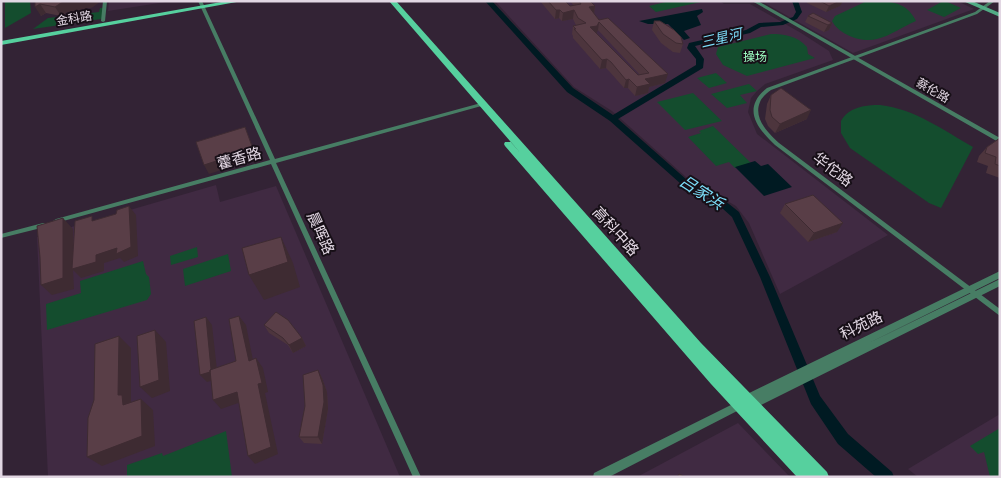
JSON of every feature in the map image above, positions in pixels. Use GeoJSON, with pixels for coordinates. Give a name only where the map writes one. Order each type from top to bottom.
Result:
{"type":"FeatureCollection","features":[{"type":"Feature","properties":{"kind":"main road","name":"金科路"},"geometry":{"type":"LineString","coordinates":[[1,38],[219,1]]}},
{"type":"Feature","properties":{"kind":"main road","name":"金科路"},"geometry":{"type":"LineString","coordinates":[[1,43],[201,4],[240,1]]}},
{"type":"Feature","properties":{"kind":"main road","name":"高科中路"},"geometry":{"type":"LineString","coordinates":[[385,1],[745,403],[806,477]]}},
{"type":"Feature","properties":{"kind":"main road","name":"高科中路"},"geometry":{"type":"LineString","coordinates":[[392,1],[479,106]]}},
{"type":"Feature","properties":{"kind":"main road"},"geometry":{"type":"LineString","coordinates":[[966,1],[985,8]]}},
{"type":"Feature","properties":{"kind":"main road"},"geometry":{"type":"LineString","coordinates":[[970,1],[1000,15]]}},
{"type":"Feature","properties":{"kind":"main road","name":"高科中路"},"geometry":{"type":"LineString","coordinates":[[745,403],[822,477]]}},
{"type":"Feature","properties":{"kind":"street"},"geometry":{"type":"LineString","coordinates":[[103,21],[105,1]]}},
{"type":"Feature","properties":{"kind":"street","name":"蔡伦路"},"geometry":{"type":"LineString","coordinates":[[753,1],[1000,140]]}},
{"type":"Feature","properties":{"kind":"street"},"geometry":{"type":"LineString","coordinates":[[985,8],[993,1]]}},
{"type":"Feature","properties":{"kind":"street","name":"晨晖路"},"geometry":{"type":"LineString","coordinates":[[201,4],[417,477]]}},
{"type":"Feature","properties":{"kind":"street","name":"华佗路"},"geometry":{"type":"LineString","coordinates":[[985,8],[767,93],[758,105],[760,122],[767,132],[779,143],[1000,311]]}},
{"type":"Feature","properties":{"kind":"street","name":"藿香路"},"geometry":{"type":"LineString","coordinates":[[1,236],[479,106]]}},
{"type":"Feature","properties":{"kind":"street","name":"科苑路"},"geometry":{"type":"LineString","coordinates":[[598,477],[973,291],[1000,274]]}},
{"type":"Feature","properties":{"kind":"street","name":"科苑路"},"geometry":{"type":"LineString","coordinates":[[973,291],[1000,282]]}},
{"type":"Feature","properties":{"kind":"shaded area"},"geometry":{"type":"Polygon","coordinates":[[[109,1],[172,1],[108,11],[109,1]]]}},
{"type":"Feature","properties":{"kind":"shaded area"},"geometry":{"type":"Polygon","coordinates":[[[495,1],[720,1],[724,4],[750,4],[801,33],[829,51],[833,60],[765,84],[757,91],[751,98],[748,112],[757,134],[888,235],[780,294],[749,223],[736,206],[686,177],[612,111],[574,87],[495,1]]]}},
{"type":"Feature","properties":{"kind":"shaded area"},"geometry":{"type":"Polygon","coordinates":[[[761,1],[957,1],[974,9],[853,53],[761,1]]]}},
{"type":"Feature","properties":{"kind":"shaded area"},"geometry":{"type":"Polygon","coordinates":[[[216,185],[220,202],[276,186],[400,477],[48,477],[37,237],[216,185]]]}},
{"type":"Feature","properties":{"kind":"shaded area"},"geometry":{"type":"Polygon","coordinates":[[[1000,414],[1000,477],[918,477],[908,469],[1000,414]]]}},
{"type":"Feature","properties":{"kind":"shaded area"},"geometry":{"type":"Polygon","coordinates":[[[738,423],[790,477],[637,477],[738,423]]]}},
{"type":"Feature","properties":{"kind":"green space"},"geometry":{"type":"Polygon","coordinates":[[[5,1],[30,1],[31,13],[5,28],[5,1]]]}},
{"type":"Feature","properties":{"kind":"green space"},"geometry":{"type":"Polygon","coordinates":[[[670,1],[705,1],[656,12],[649,6],[670,1]]]}},
{"type":"Feature","properties":{"kind":"green space"},"geometry":{"type":"Polygon","coordinates":[[[867,1],[889,2],[901,5],[912,14],[916,21],[887,36],[871,40],[852,37],[835,26],[832,21],[835,16],[867,1]]]}},
{"type":"Feature","properties":{"kind":"green space"},"geometry":{"type":"Polygon","coordinates":[[[943,1],[961,8],[944,17],[927,10],[943,1]]]}},
{"type":"Feature","properties":{"kind":"green space"},"geometry":{"type":"Polygon","coordinates":[[[100,8],[105,8],[104,16],[101,19],[33,29],[48,18],[99,12],[100,8]]]}},
{"type":"Feature","properties":{"kind":"green space","name":"操场"},"geometry":{"type":"Polygon","coordinates":[[[771,34],[786,35],[799,40],[807,47],[808,54],[815,58],[747,76],[723,65],[716,54],[718,47],[771,34]]]}},
{"type":"Feature","properties":{"kind":"green space"},"geometry":{"type":"Polygon","coordinates":[[[716,73],[727,83],[709,88],[697,78],[716,73]]]}},
{"type":"Feature","properties":{"kind":"green space"},"geometry":{"type":"Polygon","coordinates":[[[749,84],[757,91],[740,95],[747,103],[727,108],[711,94],[749,84]]]}},
{"type":"Feature","properties":{"kind":"green space"},"geometry":{"type":"Polygon","coordinates":[[[693,93],[722,121],[685,130],[657,102],[693,93]]]}},
{"type":"Feature","properties":{"kind":"green space"},"geometry":{"type":"Polygon","coordinates":[[[880,105],[893,107],[917,116],[940,127],[973,147],[941,208],[929,203],[850,148],[841,133],[841,121],[848,113],[863,106],[880,105]]]}},
{"type":"Feature","properties":{"kind":"green space"},"geometry":{"type":"Polygon","coordinates":[[[713,126],[751,163],[735,168],[729,162],[716,166],[688,137],[701,133],[699,131],[713,126]]]}},
{"type":"Feature","properties":{"kind":"green space"},"geometry":{"type":"Polygon","coordinates":[[[197,247],[198,257],[171,265],[170,256],[197,247]]]}},
{"type":"Feature","properties":{"kind":"green space"},"geometry":{"type":"Polygon","coordinates":[[[228,254],[231,271],[185,286],[183,269],[228,254]]]}},
{"type":"Feature","properties":{"kind":"green space"},"geometry":{"type":"Polygon","coordinates":[[[143,261],[146,274],[149,277],[151,294],[147,300],[47,330],[46,304],[81,293],[80,281],[143,261]]]}},
{"type":"Feature","properties":{"kind":"green space"},"geometry":{"type":"Polygon","coordinates":[[[1000,428],[1000,477],[990,477],[984,452],[978,454],[970,446],[1000,428]]]}},
{"type":"Feature","properties":{"kind":"green space"},"geometry":{"type":"Polygon","coordinates":[[[226,431],[232,477],[127,477],[127,465],[162,453],[163,456],[226,431]]]}},
{"type":"Feature","properties":{"kind":"water"},"geometry":{"type":"Polygon","coordinates":[[[702,9],[703,12],[697,16],[701,25],[684,31],[690,38],[684,40],[668,24],[648,24],[639,21],[702,9]]]}},
{"type":"Feature","properties":{"kind":"water"},"geometry":{"type":"Polygon","coordinates":[[[755,161],[761,166],[768,164],[792,187],[764,196],[735,167],[755,161]]]}},
{"type":"Feature","properties":{"kind":"building"},"geometry":{"type":"Polygon","coordinates":[[[35,1],[72,1],[61,3],[55,7],[40,4],[35,7],[35,1]]]}},
{"type":"Feature","properties":{"kind":"building"},"geometry":{"type":"Polygon","coordinates":[[[548,1],[565,1],[570,6],[581,4],[579,1],[590,1],[595,6],[589,7],[599,20],[608,18],[668,74],[645,79],[650,84],[637,87],[629,79],[626,80],[611,62],[607,59],[602,60],[574,29],[576,29],[573,26],[586,23],[578,18],[574,10],[563,13],[560,10],[556,10],[548,1]],[[599,22],[597,26],[590,27],[638,75],[649,73],[599,22]]]}},
{"type":"Feature","properties":{"kind":"building"},"geometry":{"type":"Polygon","coordinates":[[[820,1],[840,1],[829,6],[820,1]]]}},
{"type":"Feature","properties":{"kind":"building"},"geometry":{"type":"Polygon","coordinates":[[[813,13],[832,23],[828,25],[808,16],[813,13]]]}},
{"type":"Feature","properties":{"kind":"building"},"geometry":{"type":"Polygon","coordinates":[[[654,21],[660,21],[674,30],[681,37],[683,44],[676,43],[663,34],[654,21]]]}},
{"type":"Feature","properties":{"kind":"building"},"geometry":{"type":"Polygon","coordinates":[[[781,88],[811,110],[780,124],[772,117],[770,110],[771,95],[781,88]]]}},
{"type":"Feature","properties":{"kind":"building"},"geometry":{"type":"Polygon","coordinates":[[[245,127],[253,149],[204,165],[196,142],[245,127]]]}},
{"type":"Feature","properties":{"kind":"building"},"geometry":{"type":"Polygon","coordinates":[[[1000,138],[1000,166],[995,164],[996,157],[985,153],[987,147],[1000,138]]]}},
{"type":"Feature","properties":{"kind":"building"},"geometry":{"type":"Polygon","coordinates":[[[813,195],[843,223],[814,233],[785,204],[813,195]]]}},
{"type":"Feature","properties":{"kind":"building"},"geometry":{"type":"Polygon","coordinates":[[[129,206],[131,247],[116,254],[117,248],[96,255],[96,262],[72,269],[75,221],[92,216],[92,221],[116,214],[117,210],[129,206]]]}},
{"type":"Feature","properties":{"kind":"building"},"geometry":{"type":"Polygon","coordinates":[[[63,218],[63,278],[41,285],[37,226],[63,218]]]}},
{"type":"Feature","properties":{"kind":"building"},"geometry":{"type":"Polygon","coordinates":[[[281,237],[288,262],[249,275],[242,248],[281,237]]]}},
{"type":"Feature","properties":{"kind":"building"},"geometry":{"type":"Polygon","coordinates":[[[276,312],[288,320],[302,338],[289,345],[283,338],[264,325],[276,312]]]}},
{"type":"Feature","properties":{"kind":"building"},"geometry":{"type":"Polygon","coordinates":[[[239,316],[249,361],[256,358],[262,383],[258,384],[271,447],[248,456],[237,392],[213,400],[210,370],[236,361],[229,319],[239,316]]]}},
{"type":"Feature","properties":{"kind":"building"},"geometry":{"type":"Polygon","coordinates":[[[206,317],[211,369],[210,372],[200,375],[194,321],[206,317]]]}},
{"type":"Feature","properties":{"kind":"building"},"geometry":{"type":"Polygon","coordinates":[[[155,330],[159,380],[140,387],[137,336],[155,330]]]}},
{"type":"Feature","properties":{"kind":"building"},"geometry":{"type":"Polygon","coordinates":[[[119,336],[118,395],[122,395],[123,405],[141,399],[142,436],[87,457],[88,418],[94,400],[95,344],[119,336]]]}},
{"type":"Feature","properties":{"kind":"building"},"geometry":{"type":"Polygon","coordinates":[[[318,370],[323,385],[324,402],[318,437],[299,437],[305,406],[303,375],[318,370]]]}},
{"type":"Feature","properties":{"kind":"waterway","name":"吕家浜"},"geometry":{"type":"LineString","coordinates":[[488,1],[570,90],[613,119]]}},
{"type":"Feature","properties":{"kind":"waterway","name":"三星河"},"geometry":{"type":"LineString","coordinates":[[613,119],[700,66],[700,59],[691,48],[692,45],[748,32],[759,25],[781,24],[795,18],[799,12],[795,1]]}},
{"type":"Feature","properties":{"kind":"waterway","name":"吕家浜"},"geometry":{"type":"LineString","coordinates":[[613,119],[684,182],[716,198],[736,215],[765,277],[815,400],[843,439],[887,477]]}}]}
